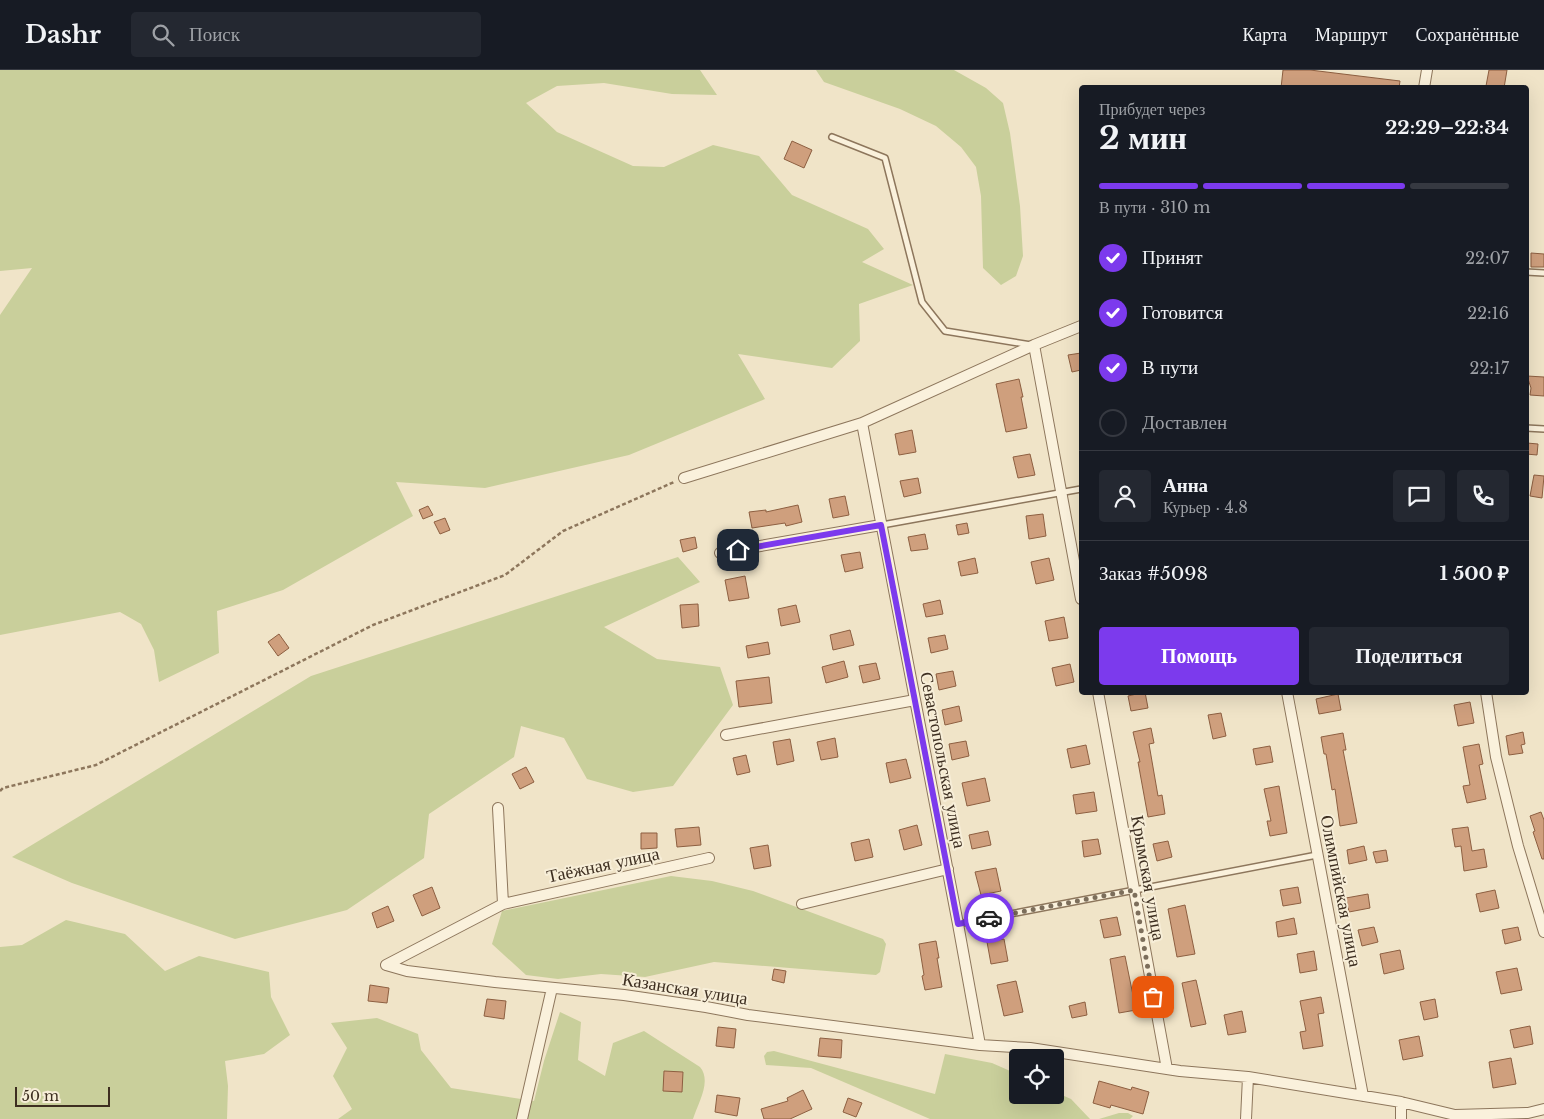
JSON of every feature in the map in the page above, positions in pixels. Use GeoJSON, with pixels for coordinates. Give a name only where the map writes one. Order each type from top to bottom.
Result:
{"type":"FeatureCollection","features":[{"type":"Feature","properties":{"kind":"street"},"geometry":{"type":"LineString","coordinates":[[1424,85],[1427,70]]}},
{"type":"Feature","properties":{"kind":"street"},"geometry":{"type":"LineString","coordinates":[[684,478],[862,423],[1034,345],[1079,327]]}},
{"type":"Feature","properties":{"kind":"street"},"geometry":{"type":"LineString","coordinates":[[1034,345],[1079,588]]}},
{"type":"Feature","properties":{"kind":"street","name":"Севастопольская улица"},"geometry":{"type":"LineString","coordinates":[[862,423],[980,1044]]}},
{"type":"Feature","properties":{"kind":"street"},"geometry":{"type":"LineString","coordinates":[[720,553],[881,525]]}},
{"type":"Feature","properties":{"kind":"street","name":"Крымская улица"},"geometry":{"type":"LineString","coordinates":[[1099,695],[1167,1069]]}},
{"type":"Feature","properties":{"kind":"street","name":"Олимпийская улица"},"geometry":{"type":"LineString","coordinates":[[1288,695],[1363,1096]]}},
{"type":"Feature","properties":{"kind":"street"},"geometry":{"type":"LineString","coordinates":[[1486,695],[1496,757],[1518,846],[1544,932]]}},
{"type":"Feature","properties":{"kind":"street"},"geometry":{"type":"LineString","coordinates":[[726,736],[915,700]]}},
{"type":"Feature","properties":{"kind":"street"},"geometry":{"type":"LineString","coordinates":[[498,808],[503,904]]}},
{"type":"Feature","properties":{"kind":"street","name":"Таёжная улица"},"geometry":{"type":"LineString","coordinates":[[386,966],[503,904],[709,858]]}},
{"type":"Feature","properties":{"kind":"street"},"geometry":{"type":"LineString","coordinates":[[802,904],[948,869]]}},
{"type":"Feature","properties":{"kind":"street","name":"Казанская улица"},"geometry":{"type":"LineString","coordinates":[[386,966],[408,971],[624,995],[748,1015],[980,1044],[1030,1048],[1167,1069],[1248,1077],[1401,1102],[1455,1115],[1528,1113],[1544,1109]]}},
{"type":"Feature","properties":{"kind":"street"},"geometry":{"type":"LineString","coordinates":[[522,1119],[552,988]]}},
{"type":"Feature","properties":{"kind":"street"},"geometry":{"type":"LineString","coordinates":[[1246,1119],[1248,1077]]}},
{"type":"Feature","properties":{"kind":"street"},"geometry":{"type":"LineString","coordinates":[[1401,1102],[1401,1119]]}},
{"type":"Feature","properties":{"kind":"lane"},"geometry":{"type":"LineString","coordinates":[[832,138],[885,158],[922,302],[945,331],[1034,345]]}},
{"type":"Feature","properties":{"kind":"lane"},"geometry":{"type":"LineString","coordinates":[[1529,272],[1544,273]]}},
{"type":"Feature","properties":{"kind":"lane"},"geometry":{"type":"LineString","coordinates":[[1529,428],[1544,429]]}},
{"type":"Feature","properties":{"kind":"lane"},"geometry":{"type":"LineString","coordinates":[[881,525],[1079,490]]}},
{"type":"Feature","properties":{"kind":"lane"},"geometry":{"type":"LineString","coordinates":[[958,924],[1317,855]]}},
{"type":"Feature","properties":{"kind":"path"},"geometry":{"type":"LineString","coordinates":[[0,791],[3,788],[96,765],[372,625],[505,575],[563,531],[684,478]]}},
{"type":"Feature","properties":{"kind":"green space"},"geometry":{"type":"Polygon","coordinates":[[[0,70],[700,70],[717,95],[672,94],[604,83],[557,86],[526,103],[557,132],[633,166],[664,167],[713,145],[759,156],[792,195],[868,229],[884,249],[862,262],[913,285],[859,304],[860,341],[832,368],[738,354],[765,399],[629,455],[485,488],[396,482],[413,516],[283,590],[217,611],[219,653],[159,682],[154,650],[141,624],[120,612],[0,635],[0,315],[32,268],[0,271],[0,70]]]}},
{"type":"Feature","properties":{"kind":"green space"},"geometry":{"type":"Polygon","coordinates":[[[816,70],[954,70],[986,88],[1003,103],[1010,133],[1020,206],[1023,256],[1016,276],[1001,285],[983,268],[981,196],[976,167],[961,147],[936,126],[900,109],[824,82],[816,70]]]}},
{"type":"Feature","properties":{"kind":"green space"},"geometry":{"type":"Polygon","coordinates":[[[678,557],[700,582],[604,627],[657,659],[720,667],[733,705],[673,786],[633,792],[587,779],[564,738],[521,726],[514,757],[429,814],[424,858],[347,910],[235,939],[72,883],[12,857],[311,676],[678,557]]]}},
{"type":"Feature","properties":{"kind":"green space"},"geometry":{"type":"Polygon","coordinates":[[[671,876],[712,881],[753,891],[883,939],[886,944],[880,972],[876,975],[714,962],[645,977],[601,974],[558,979],[526,975],[492,944],[502,911],[671,876]]]}},
{"type":"Feature","properties":{"kind":"green space"},"geometry":{"type":"Polygon","coordinates":[[[66,920],[125,934],[165,971],[199,956],[269,972],[271,997],[290,1035],[264,1054],[225,1061],[228,1086],[227,1119],[0,1119],[0,947],[22,945],[66,920]]]}},
{"type":"Feature","properties":{"kind":"green space"},"geometry":{"type":"Polygon","coordinates":[[[560,1012],[581,1022],[578,1060],[605,1076],[613,1043],[644,1031],[700,1067],[705,1079],[701,1099],[693,1119],[338,1119],[352,1109],[333,1076],[347,1048],[331,1023],[377,1018],[418,1034],[421,1050],[451,1088],[534,1101],[544,1061],[560,1012]]]}},
{"type":"Feature","properties":{"kind":"green space"},"geometry":{"type":"Polygon","coordinates":[[[774,1051],[935,1094],[945,1054],[992,1063],[1009,1070],[1009,1104],[1064,1104],[1064,1096],[1071,1099],[1090,1119],[930,1119],[811,1068],[766,1065],[764,1056],[767,1052],[774,1051]]]}},
{"type":"Feature","properties":{"kind":"green space"},"geometry":{"type":"Polygon","coordinates":[[[1119,1113],[1128,1113],[1133,1116],[1130,1119],[1099,1119],[1119,1113]]]}},
{"type":"Feature","properties":{"kind":"building"},"geometry":{"type":"Polygon","coordinates":[[[1283,70],[1310,70],[1400,81],[1399,85],[1281,85],[1283,70]]]}},
{"type":"Feature","properties":{"kind":"building"},"geometry":{"type":"Polygon","coordinates":[[[1489,70],[1507,70],[1504,85],[1486,85],[1489,70]]]}},
{"type":"Feature","properties":{"kind":"building"},"geometry":{"type":"Polygon","coordinates":[[[792,141],[812,150],[804,168],[784,159],[792,141]]]}},
{"type":"Feature","properties":{"kind":"building"},"geometry":{"type":"Polygon","coordinates":[[[1531,253],[1544,254],[1544,267],[1531,267],[1531,253]]]}},
{"type":"Feature","properties":{"kind":"building"},"geometry":{"type":"Polygon","coordinates":[[[1079,353],[1079,370],[1072,372],[1068,355],[1079,353]]]}},
{"type":"Feature","properties":{"kind":"building"},"geometry":{"type":"Polygon","coordinates":[[[1529,376],[1544,377],[1544,396],[1530,395],[1529,376]]]}},
{"type":"Feature","properties":{"kind":"building"},"geometry":{"type":"Polygon","coordinates":[[[1019,379],[1027,428],[1006,432],[996,384],[1019,379]]]}},
{"type":"Feature","properties":{"kind":"building"},"geometry":{"type":"Polygon","coordinates":[[[912,430],[916,452],[899,455],[895,434],[912,430]]]}},
{"type":"Feature","properties":{"kind":"building"},"geometry":{"type":"Polygon","coordinates":[[[1529,443],[1538,444],[1537,455],[1529,454],[1529,443]]]}},
{"type":"Feature","properties":{"kind":"building"},"geometry":{"type":"Polygon","coordinates":[[[1030,454],[1035,475],[1018,478],[1013,457],[1030,454]]]}},
{"type":"Feature","properties":{"kind":"building"},"geometry":{"type":"Polygon","coordinates":[[[1534,475],[1544,476],[1542,498],[1530,496],[1534,475]]]}},
{"type":"Feature","properties":{"kind":"building"},"geometry":{"type":"Polygon","coordinates":[[[918,478],[921,493],[904,497],[900,481],[918,478]]]}},
{"type":"Feature","properties":{"kind":"building"},"geometry":{"type":"Polygon","coordinates":[[[845,496],[849,515],[833,518],[829,499],[845,496]]]}},
{"type":"Feature","properties":{"kind":"building"},"geometry":{"type":"Polygon","coordinates":[[[798,505],[802,522],[786,526],[785,523],[752,528],[749,512],[766,510],[766,512],[798,505]]]}},
{"type":"Feature","properties":{"kind":"building"},"geometry":{"type":"Polygon","coordinates":[[[428,506],[433,515],[423,519],[419,510],[428,506]]]}},
{"type":"Feature","properties":{"kind":"building"},"geometry":{"type":"Polygon","coordinates":[[[1043,514],[1046,536],[1029,539],[1026,516],[1043,514]]]}},
{"type":"Feature","properties":{"kind":"building"},"geometry":{"type":"Polygon","coordinates":[[[445,518],[450,530],[440,534],[434,522],[445,518]]]}},
{"type":"Feature","properties":{"kind":"building"},"geometry":{"type":"Polygon","coordinates":[[[967,523],[969,533],[958,535],[956,525],[967,523]]]}},
{"type":"Feature","properties":{"kind":"building"},"geometry":{"type":"Polygon","coordinates":[[[925,534],[928,549],[911,551],[908,537],[925,534]]]}},
{"type":"Feature","properties":{"kind":"building"},"geometry":{"type":"Polygon","coordinates":[[[695,537],[697,548],[683,552],[680,540],[695,537]]]}},
{"type":"Feature","properties":{"kind":"building"},"geometry":{"type":"Polygon","coordinates":[[[860,552],[863,568],[845,572],[841,555],[860,552]]]}},
{"type":"Feature","properties":{"kind":"building"},"geometry":{"type":"Polygon","coordinates":[[[975,558],[978,573],[961,576],[958,562],[975,558]]]}},
{"type":"Feature","properties":{"kind":"building"},"geometry":{"type":"Polygon","coordinates":[[[1049,558],[1054,580],[1036,584],[1031,562],[1049,558]]]}},
{"type":"Feature","properties":{"kind":"building"},"geometry":{"type":"Polygon","coordinates":[[[745,576],[749,598],[729,601],[725,580],[745,576]]]}},
{"type":"Feature","properties":{"kind":"building"},"geometry":{"type":"Polygon","coordinates":[[[940,600],[943,614],[926,617],[923,604],[940,600]]]}},
{"type":"Feature","properties":{"kind":"building"},"geometry":{"type":"Polygon","coordinates":[[[698,604],[699,626],[682,628],[680,605],[698,604]]]}},
{"type":"Feature","properties":{"kind":"building"},"geometry":{"type":"Polygon","coordinates":[[[796,605],[800,622],[781,626],[778,609],[796,605]]]}},
{"type":"Feature","properties":{"kind":"building"},"geometry":{"type":"Polygon","coordinates":[[[1064,617],[1068,638],[1049,641],[1045,621],[1064,617]]]}},
{"type":"Feature","properties":{"kind":"building"},"geometry":{"type":"Polygon","coordinates":[[[850,630],[854,645],[833,650],[830,635],[850,630]]]}},
{"type":"Feature","properties":{"kind":"building"},"geometry":{"type":"Polygon","coordinates":[[[279,634],[289,648],[278,656],[268,642],[279,634]]]}},
{"type":"Feature","properties":{"kind":"building"},"geometry":{"type":"Polygon","coordinates":[[[945,635],[948,649],[931,653],[928,638],[945,635]]]}},
{"type":"Feature","properties":{"kind":"building"},"geometry":{"type":"Polygon","coordinates":[[[768,642],[770,654],[748,658],[746,646],[768,642]]]}},
{"type":"Feature","properties":{"kind":"building"},"geometry":{"type":"Polygon","coordinates":[[[844,661],[848,677],[826,683],[822,667],[844,661]]]}},
{"type":"Feature","properties":{"kind":"building"},"geometry":{"type":"Polygon","coordinates":[[[876,663],[880,679],[863,683],[859,666],[876,663]]]}},
{"type":"Feature","properties":{"kind":"building"},"geometry":{"type":"Polygon","coordinates":[[[1070,664],[1074,682],[1056,686],[1052,668],[1070,664]]]}},
{"type":"Feature","properties":{"kind":"building"},"geometry":{"type":"Polygon","coordinates":[[[953,671],[956,686],[939,690],[936,674],[953,671]]]}},
{"type":"Feature","properties":{"kind":"building"},"geometry":{"type":"Polygon","coordinates":[[[769,677],[772,703],[739,707],[736,681],[769,677]]]}},
{"type":"Feature","properties":{"kind":"building"},"geometry":{"type":"Polygon","coordinates":[[[1146,695],[1148,708],[1131,711],[1128,696],[1146,695]]]}},
{"type":"Feature","properties":{"kind":"building"},"geometry":{"type":"Polygon","coordinates":[[[1338,695],[1341,710],[1319,714],[1316,699],[1338,695]]]}},
{"type":"Feature","properties":{"kind":"building"},"geometry":{"type":"Polygon","coordinates":[[[1470,702],[1474,723],[1458,726],[1454,705],[1470,702]]]}},
{"type":"Feature","properties":{"kind":"building"},"geometry":{"type":"Polygon","coordinates":[[[959,706],[962,721],[945,725],[942,710],[959,706]]]}},
{"type":"Feature","properties":{"kind":"building"},"geometry":{"type":"Polygon","coordinates":[[[1221,713],[1226,736],[1213,739],[1208,715],[1221,713]]]}},
{"type":"Feature","properties":{"kind":"building"},"geometry":{"type":"Polygon","coordinates":[[[1151,728],[1154,743],[1149,744],[1158,796],[1162,795],[1165,814],[1148,817],[1138,762],[1140,762],[1133,732],[1151,728]]]}},
{"type":"Feature","properties":{"kind":"building"},"geometry":{"type":"Polygon","coordinates":[[[1523,732],[1525,744],[1521,745],[1523,753],[1509,755],[1506,736],[1523,732]]]}},
{"type":"Feature","properties":{"kind":"building"},"geometry":{"type":"Polygon","coordinates":[[[1343,733],[1346,750],[1343,750],[1357,823],[1340,826],[1335,789],[1332,790],[1321,737],[1343,733]]]}},
{"type":"Feature","properties":{"kind":"building"},"geometry":{"type":"Polygon","coordinates":[[[835,738],[838,757],[821,760],[817,742],[835,738]]]}},
{"type":"Feature","properties":{"kind":"building"},"geometry":{"type":"Polygon","coordinates":[[[790,739],[794,761],[777,765],[773,742],[790,739]]]}},
{"type":"Feature","properties":{"kind":"building"},"geometry":{"type":"Polygon","coordinates":[[[966,741],[969,756],[952,760],[949,744],[966,741]]]}},
{"type":"Feature","properties":{"kind":"building"},"geometry":{"type":"Polygon","coordinates":[[[1479,744],[1483,764],[1479,765],[1486,799],[1467,803],[1463,786],[1470,785],[1463,747],[1479,744]]]}},
{"type":"Feature","properties":{"kind":"building"},"geometry":{"type":"Polygon","coordinates":[[[1086,745],[1090,764],[1071,768],[1067,749],[1086,745]]]}},
{"type":"Feature","properties":{"kind":"building"},"geometry":{"type":"Polygon","coordinates":[[[1270,746],[1273,762],[1256,765],[1253,749],[1270,746]]]}},
{"type":"Feature","properties":{"kind":"building"},"geometry":{"type":"Polygon","coordinates":[[[746,755],[750,772],[737,775],[733,758],[746,755]]]}},
{"type":"Feature","properties":{"kind":"building"},"geometry":{"type":"Polygon","coordinates":[[[906,759],[911,778],[890,783],[886,763],[906,759]]]}},
{"type":"Feature","properties":{"kind":"building"},"geometry":{"type":"Polygon","coordinates":[[[526,767],[534,782],[520,789],[512,774],[526,767]]]}},
{"type":"Feature","properties":{"kind":"building"},"geometry":{"type":"Polygon","coordinates":[[[985,778],[990,801],[967,806],[962,783],[985,778]]]}},
{"type":"Feature","properties":{"kind":"building"},"geometry":{"type":"Polygon","coordinates":[[[1279,786],[1287,833],[1270,836],[1267,821],[1271,821],[1264,789],[1279,786]]]}},
{"type":"Feature","properties":{"kind":"building"},"geometry":{"type":"Polygon","coordinates":[[[1094,792],[1097,811],[1076,814],[1073,795],[1094,792]]]}},
{"type":"Feature","properties":{"kind":"building"},"geometry":{"type":"Polygon","coordinates":[[[1541,812],[1544,820],[1544,859],[1542,859],[1533,832],[1535,831],[1530,816],[1541,812]]]}},
{"type":"Feature","properties":{"kind":"building"},"geometry":{"type":"Polygon","coordinates":[[[917,825],[922,845],[904,850],[899,830],[917,825]]]}},
{"type":"Feature","properties":{"kind":"building"},"geometry":{"type":"Polygon","coordinates":[[[699,827],[701,845],[677,847],[675,829],[699,827]]]}},
{"type":"Feature","properties":{"kind":"building"},"geometry":{"type":"Polygon","coordinates":[[[1468,827],[1472,851],[1484,849],[1487,867],[1464,871],[1461,846],[1455,847],[1452,829],[1468,827]]]}},
{"type":"Feature","properties":{"kind":"building"},"geometry":{"type":"Polygon","coordinates":[[[988,831],[991,845],[972,849],[969,835],[988,831]]]}},
{"type":"Feature","properties":{"kind":"building"},"geometry":{"type":"Polygon","coordinates":[[[641,833],[657,833],[657,848],[641,849],[641,833]]]}},
{"type":"Feature","properties":{"kind":"building"},"geometry":{"type":"Polygon","coordinates":[[[869,839],[873,857],[855,861],[851,843],[869,839]]]}},
{"type":"Feature","properties":{"kind":"building"},"geometry":{"type":"Polygon","coordinates":[[[1098,839],[1101,854],[1084,857],[1082,841],[1098,839]]]}},
{"type":"Feature","properties":{"kind":"building"},"geometry":{"type":"Polygon","coordinates":[[[1168,841],[1172,857],[1157,861],[1153,844],[1168,841]]]}},
{"type":"Feature","properties":{"kind":"building"},"geometry":{"type":"Polygon","coordinates":[[[768,845],[771,866],[754,869],[750,848],[768,845]]]}},
{"type":"Feature","properties":{"kind":"building"},"geometry":{"type":"Polygon","coordinates":[[[1364,846],[1367,860],[1349,864],[1347,850],[1364,846]]]}},
{"type":"Feature","properties":{"kind":"building"},"geometry":{"type":"Polygon","coordinates":[[[1386,850],[1388,861],[1376,863],[1373,852],[1386,850]]]}},
{"type":"Feature","properties":{"kind":"building"},"geometry":{"type":"Polygon","coordinates":[[[996,868],[1001,891],[981,895],[975,872],[996,868]]]}},
{"type":"Feature","properties":{"kind":"building"},"geometry":{"type":"Polygon","coordinates":[[[432,887],[440,908],[422,916],[413,895],[432,887]]]}},
{"type":"Feature","properties":{"kind":"building"},"geometry":{"type":"Polygon","coordinates":[[[1298,887],[1301,903],[1283,906],[1280,890],[1298,887]]]}},
{"type":"Feature","properties":{"kind":"building"},"geometry":{"type":"Polygon","coordinates":[[[1495,890],[1499,908],[1480,912],[1476,894],[1495,890]]]}},
{"type":"Feature","properties":{"kind":"building"},"geometry":{"type":"Polygon","coordinates":[[[1368,894],[1370,908],[1349,912],[1346,898],[1368,894]]]}},
{"type":"Feature","properties":{"kind":"building"},"geometry":{"type":"Polygon","coordinates":[[[1185,905],[1195,954],[1177,957],[1168,909],[1185,905]]]}},
{"type":"Feature","properties":{"kind":"building"},"geometry":{"type":"Polygon","coordinates":[[[388,906],[394,921],[377,928],[372,913],[388,906]]]}},
{"type":"Feature","properties":{"kind":"building"},"geometry":{"type":"Polygon","coordinates":[[[1117,917],[1121,935],[1104,938],[1100,920],[1117,917]]]}},
{"type":"Feature","properties":{"kind":"building"},"geometry":{"type":"Polygon","coordinates":[[[1294,918],[1297,934],[1278,937],[1276,922],[1294,918]]]}},
{"type":"Feature","properties":{"kind":"building"},"geometry":{"type":"Polygon","coordinates":[[[1374,927],[1378,942],[1362,946],[1358,930],[1374,927]]]}},
{"type":"Feature","properties":{"kind":"building"},"geometry":{"type":"Polygon","coordinates":[[[1518,927],[1521,940],[1505,944],[1502,930],[1518,927]]]}},
{"type":"Feature","properties":{"kind":"building"},"geometry":{"type":"Polygon","coordinates":[[[1004,939],[1008,961],[991,964],[987,942],[1004,939]]]}},
{"type":"Feature","properties":{"kind":"building"},"geometry":{"type":"Polygon","coordinates":[[[936,941],[942,987],[925,990],[919,944],[936,941]]]}},
{"type":"Feature","properties":{"kind":"building"},"geometry":{"type":"Polygon","coordinates":[[[1400,950],[1404,969],[1384,974],[1380,954],[1400,950]]]}},
{"type":"Feature","properties":{"kind":"building"},"geometry":{"type":"Polygon","coordinates":[[[1314,951],[1317,970],[1300,973],[1297,954],[1314,951]]]}},
{"type":"Feature","properties":{"kind":"building"},"geometry":{"type":"Polygon","coordinates":[[[1125,956],[1136,1010],[1119,1013],[1110,959],[1125,956]]]}},
{"type":"Feature","properties":{"kind":"building"},"geometry":{"type":"Polygon","coordinates":[[[1517,968],[1522,990],[1501,994],[1496,972],[1517,968]]]}},
{"type":"Feature","properties":{"kind":"building"},"geometry":{"type":"Polygon","coordinates":[[[774,969],[786,971],[784,983],[772,980],[774,969]]]}},
{"type":"Feature","properties":{"kind":"building"},"geometry":{"type":"Polygon","coordinates":[[[1196,980],[1206,1024],[1191,1027],[1182,983],[1196,980]]]}},
{"type":"Feature","properties":{"kind":"building"},"geometry":{"type":"Polygon","coordinates":[[[1016,981],[1023,1012],[1004,1016],[997,985],[1016,981]]]}},
{"type":"Feature","properties":{"kind":"building"},"geometry":{"type":"Polygon","coordinates":[[[370,985],[389,988],[387,1003],[368,1001],[370,985]]]}},
{"type":"Feature","properties":{"kind":"building"},"geometry":{"type":"Polygon","coordinates":[[[1321,997],[1324,1013],[1318,1014],[1323,1046],[1303,1049],[1300,1032],[1306,1031],[1300,1001],[1321,997]]]}},
{"type":"Feature","properties":{"kind":"building"},"geometry":{"type":"Polygon","coordinates":[[[487,999],[506,1001],[504,1019],[484,1016],[487,999]]]}},
{"type":"Feature","properties":{"kind":"building"},"geometry":{"type":"Polygon","coordinates":[[[1435,999],[1438,1017],[1424,1020],[1420,1002],[1435,999]]]}},
{"type":"Feature","properties":{"kind":"building"},"geometry":{"type":"Polygon","coordinates":[[[1085,1002],[1087,1015],[1072,1018],[1069,1006],[1085,1002]]]}},
{"type":"Feature","properties":{"kind":"building"},"geometry":{"type":"Polygon","coordinates":[[[1242,1011],[1246,1032],[1228,1035],[1224,1015],[1242,1011]]]}},
{"type":"Feature","properties":{"kind":"building"},"geometry":{"type":"Polygon","coordinates":[[[1530,1026],[1533,1044],[1514,1048],[1510,1030],[1530,1026]]]}},
{"type":"Feature","properties":{"kind":"building"},"geometry":{"type":"Polygon","coordinates":[[[718,1027],[736,1029],[734,1048],[716,1046],[718,1027]]]}},
{"type":"Feature","properties":{"kind":"building"},"geometry":{"type":"Polygon","coordinates":[[[1419,1036],[1423,1056],[1403,1060],[1399,1040],[1419,1036]]]}},
{"type":"Feature","properties":{"kind":"building"},"geometry":{"type":"Polygon","coordinates":[[[820,1038],[842,1040],[841,1058],[818,1056],[820,1038]]]}},
{"type":"Feature","properties":{"kind":"building"},"geometry":{"type":"Polygon","coordinates":[[[1511,1058],[1516,1084],[1493,1088],[1489,1062],[1511,1058]]]}},
{"type":"Feature","properties":{"kind":"building"},"geometry":{"type":"Polygon","coordinates":[[[664,1071],[683,1072],[682,1092],[663,1091],[664,1071]]]}},
{"type":"Feature","properties":{"kind":"building"},"geometry":{"type":"Polygon","coordinates":[[[1099,1081],[1131,1090],[1132,1087],[1149,1092],[1143,1114],[1111,1105],[1110,1108],[1093,1103],[1099,1081]]]}},
{"type":"Feature","properties":{"kind":"building"},"geometry":{"type":"Polygon","coordinates":[[[803,1090],[812,1109],[790,1119],[764,1119],[761,1109],[788,1101],[787,1098],[803,1090]]]}},
{"type":"Feature","properties":{"kind":"building"},"geometry":{"type":"Polygon","coordinates":[[[717,1095],[740,1098],[737,1116],[715,1112],[717,1095]]]}},
{"type":"Feature","properties":{"kind":"building"},"geometry":{"type":"Polygon","coordinates":[[[848,1098],[862,1103],[856,1117],[843,1112],[848,1098]]]}},
{"type":"Feature","properties":{"kind":"way so far"},"geometry":{"type":"LineString","coordinates":[[989,918],[1134,890],[1153,997]]}},
{"type":"Feature","properties":{"kind":"route"},"geometry":{"type":"LineString","coordinates":[[738,550],[881,525],[958,924],[989,918]]}}]}
